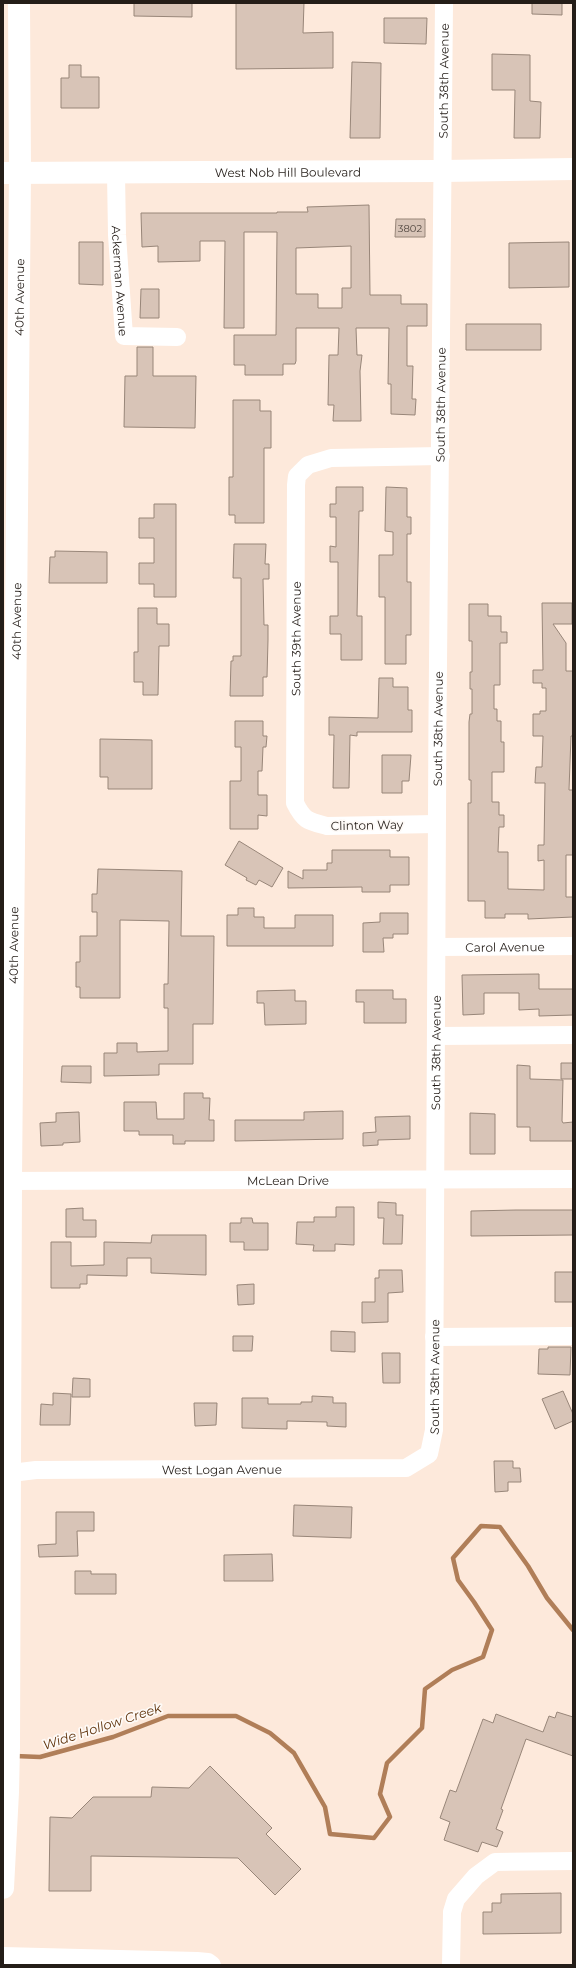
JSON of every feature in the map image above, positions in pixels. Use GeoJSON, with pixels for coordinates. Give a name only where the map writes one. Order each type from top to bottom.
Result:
{"type":"FeatureCollection","features":[{"type":"Feature","properties":{"kind":"main road","name":"40th Avenue"},"geometry":{"type":"LineString","coordinates":[[3,1888],[9,1747],[6,1473],[12,172],[19,3]]}},
{"type":"Feature","properties":{"kind":"main road","name":"West Nob Hill Boulevard"},"geometry":{"type":"LineString","coordinates":[[12,172],[442,171],[573,169]]}},
{"type":"Feature","properties":{"kind":"street","name":"South 38th Avenue"},"geometry":{"type":"LineString","coordinates":[[430,1454],[434,1430],[434,1180],[437,947],[436,824],[441,456],[444,3]]}},
{"type":"Feature","properties":{"kind":"street","name":"Ackerman Avenue"},"geometry":{"type":"LineString","coordinates":[[116,172],[117,235],[124,336],[177,338]]}},
{"type":"Feature","properties":{"kind":"street","name":"South 39th Avenue"},"geometry":{"type":"LineString","coordinates":[[301,816],[294,794],[297,476],[308,465],[331,458],[441,456]]}},
{"type":"Feature","properties":{"kind":"street","name":"Clinton Way"},"geometry":{"type":"LineString","coordinates":[[301,816],[310,821],[327,826],[436,824]]}},
{"type":"Feature","properties":{"kind":"street","name":"Carol Avenue"},"geometry":{"type":"LineString","coordinates":[[437,947],[573,946]]}},
{"type":"Feature","properties":{"kind":"street"},"geometry":{"type":"LineString","coordinates":[[436,1036],[573,1035]]}},
{"type":"Feature","properties":{"kind":"street","name":"McLean Drive"},"geometry":{"type":"LineString","coordinates":[[7,1181],[573,1179]]}},
{"type":"Feature","properties":{"kind":"street"},"geometry":{"type":"LineString","coordinates":[[434,1337],[573,1336]]}},
{"type":"Feature","properties":{"kind":"street","name":"West Logan Avenue"},"geometry":{"type":"LineString","coordinates":[[6,1473],[36,1470],[406,1468],[430,1454]]}},
{"type":"Feature","properties":{"kind":"street"},"geometry":{"type":"LineString","coordinates":[[451,1965],[452,1912],[456,1899],[476,1876],[495,1862],[573,1861]]}},
{"type":"Feature","properties":{"kind":"street"},"geometry":{"type":"LineString","coordinates":[[3,1956],[197,1961],[208,1962],[212,1965]]}},
{"type":"Feature","properties":{"kind":"building"},"geometry":{"type":"Polygon","coordinates":[[[134,3],[192,3],[192,17],[134,16],[134,3]]]}},
{"type":"Feature","properties":{"kind":"building"},"geometry":{"type":"Polygon","coordinates":[[[236,3],[304,3],[303,33],[333,32],[333,68],[236,69],[236,3]]]}},
{"type":"Feature","properties":{"kind":"building"},"geometry":{"type":"Polygon","coordinates":[[[532,3],[562,3],[562,15],[532,14],[532,3]]]}},
{"type":"Feature","properties":{"kind":"building"},"geometry":{"type":"Polygon","coordinates":[[[384,18],[427,18],[426,44],[384,43],[384,18]]]}},
{"type":"Feature","properties":{"kind":"building"},"geometry":{"type":"Polygon","coordinates":[[[492,54],[530,55],[530,101],[541,102],[540,138],[514,138],[515,90],[492,90],[492,54]]]}},
{"type":"Feature","properties":{"kind":"building"},"geometry":{"type":"Polygon","coordinates":[[[352,62],[381,63],[380,138],[350,138],[352,62]]]}},
{"type":"Feature","properties":{"kind":"building"},"geometry":{"type":"Polygon","coordinates":[[[69,65],[81,65],[81,77],[99,77],[99,108],[61,108],[61,78],[69,78],[69,65]]]}},
{"type":"Feature","properties":{"kind":"building"},"geometry":{"type":"Polygon","coordinates":[[[369,205],[370,295],[401,295],[401,304],[427,304],[427,326],[407,326],[407,366],[413,366],[412,399],[416,399],[415,415],[391,414],[391,384],[388,384],[389,328],[356,328],[357,355],[362,355],[360,371],[361,421],[333,421],[334,405],[328,405],[329,355],[338,355],[339,328],[296,328],[296,361],[295,364],[283,364],[283,375],[245,375],[245,365],[234,365],[234,335],[276,335],[277,232],[244,232],[244,328],[224,328],[225,241],[200,241],[200,261],[158,262],[158,246],[142,247],[141,213],[308,212],[307,207],[369,205]],[[351,246],[296,248],[296,294],[318,294],[318,308],[342,308],[342,288],[351,288],[351,246]]]}},
{"type":"Feature","properties":{"kind":"building"},"geometry":{"type":"Polygon","coordinates":[[[396,219],[425,219],[425,237],[395,237],[396,219]]]}},
{"type":"Feature","properties":{"kind":"building"},"geometry":{"type":"Polygon","coordinates":[[[79,242],[103,242],[103,285],[79,284],[79,242]]]}},
{"type":"Feature","properties":{"kind":"building"},"geometry":{"type":"Polygon","coordinates":[[[569,242],[569,287],[509,288],[509,243],[569,242]]]}},
{"type":"Feature","properties":{"kind":"building"},"geometry":{"type":"Polygon","coordinates":[[[141,289],[159,289],[159,318],[140,318],[141,289]]]}},
{"type":"Feature","properties":{"kind":"building"},"geometry":{"type":"Polygon","coordinates":[[[466,324],[541,324],[541,350],[466,350],[466,324]]]}},
{"type":"Feature","properties":{"kind":"building"},"geometry":{"type":"Polygon","coordinates":[[[137,347],[153,347],[153,376],[196,376],[195,428],[124,427],[125,376],[137,376],[137,347]]]}},
{"type":"Feature","properties":{"kind":"building"},"geometry":{"type":"Polygon","coordinates":[[[233,400],[260,400],[260,411],[271,411],[271,448],[264,448],[264,523],[235,523],[235,515],[229,515],[229,477],[233,477],[233,400]]]}},
{"type":"Feature","properties":{"kind":"building"},"geometry":{"type":"Polygon","coordinates":[[[336,487],[363,487],[363,511],[359,511],[357,616],[362,616],[362,660],[341,660],[341,634],[330,634],[330,616],[338,616],[338,562],[330,562],[330,546],[336,547],[336,517],[330,517],[330,504],[336,504],[336,487]]]}},
{"type":"Feature","properties":{"kind":"building"},"geometry":{"type":"Polygon","coordinates":[[[386,487],[407,488],[407,517],[411,517],[411,534],[407,534],[407,582],[411,582],[411,635],[406,635],[406,664],[385,664],[385,597],[379,597],[379,555],[393,555],[393,532],[385,531],[386,487]]]}},
{"type":"Feature","properties":{"kind":"building"},"geometry":{"type":"Polygon","coordinates":[[[154,504],[176,504],[176,597],[154,597],[154,584],[139,584],[139,563],[154,563],[154,538],[139,538],[139,518],[154,518],[154,504]]]}},
{"type":"Feature","properties":{"kind":"building"},"geometry":{"type":"Polygon","coordinates":[[[234,544],[266,544],[265,564],[269,564],[269,579],[263,579],[264,625],[268,625],[268,640],[267,677],[263,677],[263,696],[230,696],[231,661],[233,661],[233,656],[241,656],[241,578],[233,578],[234,544]]]}},
{"type":"Feature","properties":{"kind":"building"},"geometry":{"type":"Polygon","coordinates":[[[55,551],[107,552],[107,583],[49,583],[50,557],[55,557],[55,551]]]}},
{"type":"Feature","properties":{"kind":"building"},"geometry":{"type":"Polygon","coordinates":[[[542,603],[572,603],[572,624],[553,624],[566,643],[566,671],[573,671],[573,736],[571,736],[569,790],[573,790],[573,855],[566,855],[566,897],[573,897],[573,917],[528,919],[528,914],[505,914],[505,918],[485,918],[485,901],[468,901],[468,803],[471,803],[471,780],[469,780],[469,722],[470,714],[472,714],[470,672],[472,672],[472,641],[469,641],[469,604],[488,604],[488,616],[501,616],[501,632],[507,632],[507,643],[500,643],[500,685],[494,685],[494,709],[497,709],[497,721],[501,721],[501,742],[504,742],[504,772],[492,772],[492,802],[499,802],[499,815],[504,815],[504,827],[499,827],[498,852],[508,852],[508,889],[544,890],[544,860],[538,861],[538,845],[544,845],[545,783],[535,783],[536,767],[542,767],[543,736],[533,736],[533,714],[540,714],[540,711],[546,711],[546,688],[542,688],[542,683],[533,683],[533,670],[543,670],[542,603]]]}},
{"type":"Feature","properties":{"kind":"building"},"geometry":{"type":"Polygon","coordinates":[[[138,608],[157,608],[157,624],[169,624],[169,646],[159,646],[158,695],[143,695],[143,682],[134,682],[134,652],[138,652],[138,608]]]}},
{"type":"Feature","properties":{"kind":"building"},"geometry":{"type":"Polygon","coordinates":[[[379,678],[393,678],[393,687],[408,687],[408,710],[412,710],[412,732],[357,732],[357,736],[350,735],[349,788],[333,788],[334,735],[329,735],[329,717],[378,718],[379,678]]]}},
{"type":"Feature","properties":{"kind":"building"},"geometry":{"type":"Polygon","coordinates":[[[235,721],[263,721],[263,736],[267,736],[266,747],[263,747],[262,771],[258,771],[258,795],[267,795],[267,816],[258,815],[258,829],[230,829],[230,781],[241,781],[241,747],[235,747],[235,721]]]}},
{"type":"Feature","properties":{"kind":"building"},"geometry":{"type":"Polygon","coordinates":[[[100,739],[152,740],[152,789],[108,789],[108,777],[100,777],[100,739]]]}},
{"type":"Feature","properties":{"kind":"building"},"geometry":{"type":"Polygon","coordinates":[[[382,755],[411,755],[409,781],[402,781],[402,793],[382,793],[382,755]]]}},
{"type":"Feature","properties":{"kind":"building"},"geometry":{"type":"Polygon","coordinates":[[[239,841],[283,868],[272,887],[259,880],[256,885],[246,880],[247,878],[225,865],[239,841]]]}},
{"type":"Feature","properties":{"kind":"building"},"geometry":{"type":"Polygon","coordinates":[[[332,850],[390,850],[390,857],[409,857],[409,885],[390,885],[390,892],[362,892],[362,887],[288,888],[288,871],[303,879],[303,870],[327,870],[327,863],[332,863],[332,850]]]}},
{"type":"Feature","properties":{"kind":"building"},"geometry":{"type":"Polygon","coordinates":[[[98,869],[182,871],[181,936],[214,936],[213,1024],[193,1024],[193,1064],[159,1064],[159,1075],[104,1076],[104,1053],[117,1053],[117,1043],[137,1043],[137,1052],[168,1051],[168,1008],[164,1008],[164,984],[168,984],[169,921],[120,920],[120,998],[80,998],[80,987],[76,987],[76,962],[80,962],[80,936],[97,936],[97,912],[92,912],[92,894],[97,894],[98,869]]]}},
{"type":"Feature","properties":{"kind":"building"},"geometry":{"type":"Polygon","coordinates":[[[238,908],[254,908],[254,917],[264,917],[264,928],[295,928],[295,915],[333,915],[333,946],[227,946],[227,915],[238,915],[238,908]]]}},
{"type":"Feature","properties":{"kind":"building"},"geometry":{"type":"Polygon","coordinates":[[[380,913],[408,913],[408,934],[393,934],[393,938],[383,938],[384,952],[363,952],[363,923],[380,922],[380,913]]]}},
{"type":"Feature","properties":{"kind":"building"},"geometry":{"type":"Polygon","coordinates":[[[539,974],[539,989],[573,989],[573,1015],[539,1016],[539,1009],[519,1010],[519,993],[484,993],[484,1014],[463,1015],[462,975],[539,974]]]}},
{"type":"Feature","properties":{"kind":"building"},"geometry":{"type":"Polygon","coordinates":[[[295,990],[295,1001],[306,1001],[306,1024],[265,1025],[264,1003],[257,1003],[257,991],[295,990]]]}},
{"type":"Feature","properties":{"kind":"building"},"geometry":{"type":"Polygon","coordinates":[[[356,990],[393,990],[393,999],[406,999],[406,1023],[364,1023],[364,1002],[356,1002],[356,990]]]}},
{"type":"Feature","properties":{"kind":"building"},"geometry":{"type":"Polygon","coordinates":[[[561,1063],[573,1063],[573,1079],[561,1079],[561,1063]]]}},
{"type":"Feature","properties":{"kind":"building"},"geometry":{"type":"Polygon","coordinates":[[[517,1065],[530,1066],[530,1079],[563,1080],[562,1121],[563,1123],[573,1122],[573,1141],[530,1141],[530,1127],[517,1127],[517,1065]]]}},
{"type":"Feature","properties":{"kind":"building"},"geometry":{"type":"Polygon","coordinates":[[[62,1066],[91,1066],[91,1083],[61,1082],[62,1066]]]}},
{"type":"Feature","properties":{"kind":"building"},"geometry":{"type":"Polygon","coordinates":[[[184,1093],[203,1093],[203,1098],[210,1098],[209,1120],[214,1120],[214,1141],[185,1141],[185,1144],[173,1144],[173,1135],[139,1135],[139,1131],[124,1131],[124,1102],[156,1102],[157,1119],[184,1119],[184,1093]]]}},
{"type":"Feature","properties":{"kind":"building"},"geometry":{"type":"Polygon","coordinates":[[[343,1111],[343,1139],[235,1141],[235,1120],[304,1120],[304,1112],[343,1111]]]}},
{"type":"Feature","properties":{"kind":"building"},"geometry":{"type":"Polygon","coordinates":[[[79,1112],[80,1142],[63,1143],[63,1145],[41,1146],[40,1123],[56,1122],[56,1113],[79,1112]]]}},
{"type":"Feature","properties":{"kind":"building"},"geometry":{"type":"Polygon","coordinates":[[[470,1113],[495,1114],[495,1154],[470,1154],[470,1113]]]}},
{"type":"Feature","properties":{"kind":"building"},"geometry":{"type":"Polygon","coordinates":[[[410,1116],[410,1139],[378,1140],[378,1145],[363,1146],[363,1133],[376,1132],[375,1117],[410,1116]]]}},
{"type":"Feature","properties":{"kind":"building"},"geometry":{"type":"Polygon","coordinates":[[[378,1202],[396,1203],[396,1215],[403,1215],[402,1244],[383,1244],[384,1218],[378,1218],[378,1202]]]}},
{"type":"Feature","properties":{"kind":"building"},"geometry":{"type":"Polygon","coordinates":[[[336,1207],[354,1207],[354,1245],[335,1244],[335,1251],[313,1251],[314,1245],[296,1244],[297,1222],[314,1222],[314,1217],[336,1217],[336,1207]]]}},
{"type":"Feature","properties":{"kind":"building"},"geometry":{"type":"Polygon","coordinates":[[[83,1208],[83,1220],[96,1220],[96,1237],[66,1237],[66,1209],[83,1208]]]}},
{"type":"Feature","properties":{"kind":"building"},"geometry":{"type":"Polygon","coordinates":[[[573,1210],[573,1235],[471,1236],[471,1211],[573,1210]]]}},
{"type":"Feature","properties":{"kind":"building"},"geometry":{"type":"Polygon","coordinates":[[[241,1218],[252,1218],[253,1223],[268,1223],[268,1250],[244,1250],[244,1242],[230,1242],[230,1223],[241,1223],[241,1218]]]}},
{"type":"Feature","properties":{"kind":"building"},"geometry":{"type":"Polygon","coordinates":[[[152,1235],[206,1235],[206,1275],[151,1273],[151,1258],[127,1258],[127,1276],[87,1275],[87,1284],[80,1284],[80,1288],[51,1288],[51,1242],[71,1242],[71,1266],[104,1265],[104,1242],[151,1243],[152,1235]]]}},
{"type":"Feature","properties":{"kind":"building"},"geometry":{"type":"Polygon","coordinates":[[[379,1270],[402,1270],[403,1292],[388,1293],[388,1322],[362,1323],[362,1302],[375,1302],[375,1278],[379,1278],[379,1270]]]}},
{"type":"Feature","properties":{"kind":"building"},"geometry":{"type":"Polygon","coordinates":[[[555,1272],[573,1272],[573,1302],[555,1302],[555,1272]]]}},
{"type":"Feature","properties":{"kind":"building"},"geometry":{"type":"Polygon","coordinates":[[[254,1284],[254,1304],[238,1305],[237,1285],[254,1284]]]}},
{"type":"Feature","properties":{"kind":"building"},"geometry":{"type":"Polygon","coordinates":[[[331,1331],[355,1332],[355,1352],[331,1351],[331,1331]]]}},
{"type":"Feature","properties":{"kind":"building"},"geometry":{"type":"Polygon","coordinates":[[[233,1336],[253,1336],[252,1351],[233,1351],[233,1336]]]}},
{"type":"Feature","properties":{"kind":"building"},"geometry":{"type":"Polygon","coordinates":[[[548,1347],[571,1347],[570,1375],[538,1374],[539,1349],[548,1349],[548,1347]]]}},
{"type":"Feature","properties":{"kind":"building"},"geometry":{"type":"Polygon","coordinates":[[[382,1353],[400,1353],[400,1383],[383,1383],[382,1353]]]}},
{"type":"Feature","properties":{"kind":"building"},"geometry":{"type":"Polygon","coordinates":[[[73,1378],[90,1379],[90,1397],[72,1397],[73,1378]]]}},
{"type":"Feature","properties":{"kind":"building"},"geometry":{"type":"Polygon","coordinates":[[[563,1391],[573,1414],[573,1421],[555,1429],[542,1399],[563,1391]]]}},
{"type":"Feature","properties":{"kind":"building"},"geometry":{"type":"Polygon","coordinates":[[[53,1393],[71,1394],[70,1425],[40,1425],[41,1404],[53,1405],[53,1393]]]}},
{"type":"Feature","properties":{"kind":"building"},"geometry":{"type":"Polygon","coordinates":[[[312,1396],[333,1397],[333,1403],[346,1403],[346,1427],[327,1426],[327,1422],[287,1421],[287,1429],[242,1428],[242,1398],[268,1398],[268,1404],[301,1404],[301,1402],[312,1402],[312,1396]]]}},
{"type":"Feature","properties":{"kind":"building"},"geometry":{"type":"Polygon","coordinates":[[[194,1403],[217,1403],[216,1425],[195,1426],[194,1403]]]}},
{"type":"Feature","properties":{"kind":"building"},"geometry":{"type":"Polygon","coordinates":[[[494,1461],[513,1461],[513,1468],[520,1468],[521,1482],[508,1482],[508,1491],[495,1492],[494,1461]]]}},
{"type":"Feature","properties":{"kind":"building"},"geometry":{"type":"Polygon","coordinates":[[[294,1505],[352,1507],[351,1538],[293,1536],[294,1505]]]}},
{"type":"Feature","properties":{"kind":"building"},"geometry":{"type":"Polygon","coordinates":[[[56,1512],[94,1512],[94,1531],[77,1531],[78,1556],[39,1557],[38,1545],[56,1544],[56,1512]]]}},
{"type":"Feature","properties":{"kind":"building"},"geometry":{"type":"Polygon","coordinates":[[[272,1554],[273,1581],[224,1581],[224,1555],[272,1554]]]}},
{"type":"Feature","properties":{"kind":"building"},"geometry":{"type":"Polygon","coordinates":[[[75,1571],[91,1571],[91,1574],[116,1574],[116,1594],[75,1594],[75,1571]]]}},
{"type":"Feature","properties":{"kind":"building"},"geometry":{"type":"Polygon","coordinates":[[[557,1712],[573,1717],[573,1756],[526,1739],[501,1809],[503,1810],[496,1829],[503,1832],[497,1847],[482,1842],[478,1852],[444,1840],[450,1822],[440,1818],[450,1790],[456,1792],[483,1719],[493,1723],[496,1714],[543,1732],[549,1716],[555,1718],[557,1712]]]}},
{"type":"Feature","properties":{"kind":"building"},"geometry":{"type":"Polygon","coordinates":[[[210,1766],[272,1828],[266,1834],[301,1869],[275,1895],[238,1858],[91,1856],[91,1891],[49,1891],[50,1817],[72,1818],[93,1797],[151,1797],[152,1787],[189,1788],[210,1766]]]}},
{"type":"Feature","properties":{"kind":"building"},"geometry":{"type":"Polygon","coordinates":[[[561,1893],[561,1933],[483,1934],[483,1912],[492,1912],[492,1903],[501,1903],[501,1894],[561,1893]]]}},
{"type":"Feature","properties":{"kind":"waterway","name":"Wide Hollow Creek"},"geometry":{"type":"LineString","coordinates":[[15,1756],[40,1757],[113,1737],[168,1716],[236,1716],[270,1733],[294,1753],[325,1807],[330,1834],[374,1838],[390,1817],[380,1794],[387,1763],[422,1728],[425,1689],[452,1670],[483,1657],[492,1630],[458,1580],[453,1558],[481,1526],[500,1527],[528,1566],[547,1598],[573,1630]]}}]}
